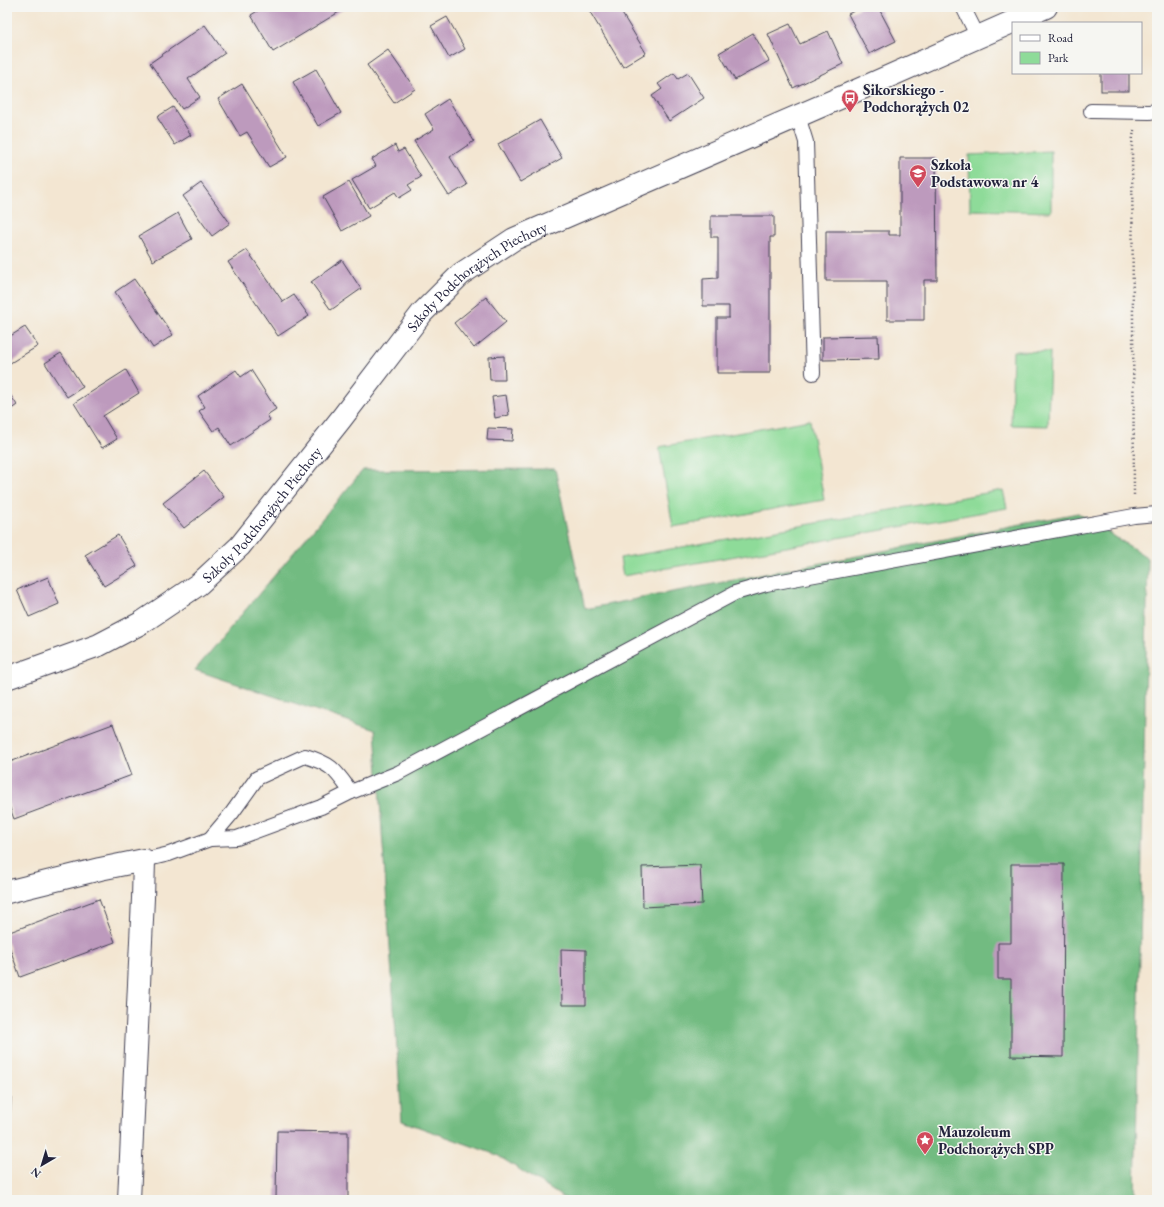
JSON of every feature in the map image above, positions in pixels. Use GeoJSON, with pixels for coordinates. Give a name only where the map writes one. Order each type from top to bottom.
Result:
{"type":"FeatureCollection","features":[{"type":"Feature","properties":{"kind":"street","name":"Szkoły Podchorążych Piechoty"},"geometry":{"type":"LineString","coordinates":[[7,678],[99,644],[141,623],[199,584],[240,546],[341,419],[422,313],[461,274],[514,239],[1046,7]]}},
{"type":"Feature","properties":{"kind":"street"},"geometry":{"type":"LineString","coordinates":[[7,892],[100,869],[144,860],[144,898],[129,1200]]}},
{"type":"Feature","properties":{"kind":"lane"},"geometry":{"type":"LineString","coordinates":[[963,7],[978,37]]}},
{"type":"Feature","properties":{"kind":"lane"},"geometry":{"type":"LineString","coordinates":[[1091,111],[1157,111]]}},
{"type":"Feature","properties":{"kind":"lane"},"geometry":{"type":"LineString","coordinates":[[798,116],[806,142],[813,373]]}},
{"type":"Feature","properties":{"kind":"lane"},"geometry":{"type":"LineString","coordinates":[[144,860],[168,854],[210,839],[237,838],[321,807],[351,792],[398,773],[735,593],[766,584],[1134,516],[1157,514]]}},
{"type":"Feature","properties":{"kind":"lane"},"geometry":{"type":"LineString","coordinates":[[210,839],[232,813],[257,778],[305,756],[322,761],[336,772],[351,792]]}},
{"type":"Feature","properties":{"kind":"path"},"geometry":{"type":"LineString","coordinates":[[1134,516],[1132,144],[1135,112]]}},
{"type":"Feature","properties":{"kind":"green space"},"geometry":{"type":"Polygon","coordinates":[[[1051,151],[1051,212],[970,210],[969,155],[1051,151]]]}},
{"type":"Feature","properties":{"kind":"green space"},"geometry":{"type":"Polygon","coordinates":[[[1013,351],[1050,352],[1048,426],[1011,425],[1013,351]]]}},
{"type":"Feature","properties":{"kind":"green space"},"geometry":{"type":"Polygon","coordinates":[[[810,420],[824,500],[673,527],[659,447],[810,420]]]}},
{"type":"Feature","properties":{"kind":"green space"},"geometry":{"type":"Polygon","coordinates":[[[555,469],[585,609],[1078,513],[1148,558],[1135,1200],[567,1200],[497,1155],[402,1121],[375,730],[195,670],[363,470],[555,469]]]}},
{"type":"Feature","properties":{"kind":"green space"},"geometry":{"type":"Polygon","coordinates":[[[1003,490],[1007,508],[623,576],[620,558],[1003,490]]]}},
{"type":"Feature","properties":{"kind":"building"},"geometry":{"type":"Polygon","coordinates":[[[264,7],[343,7],[344,9],[273,52],[251,15],[264,7]]]}},
{"type":"Feature","properties":{"kind":"building"},"geometry":{"type":"Polygon","coordinates":[[[587,7],[618,7],[646,53],[623,67],[587,7]]]}},
{"type":"Feature","properties":{"kind":"building"},"geometry":{"type":"Polygon","coordinates":[[[862,7],[878,7],[896,41],[869,54],[848,14],[862,7]]]}},
{"type":"Feature","properties":{"kind":"building"},"geometry":{"type":"Polygon","coordinates":[[[447,17],[465,49],[449,58],[431,26],[447,17]]]}},
{"type":"Feature","properties":{"kind":"building"},"geometry":{"type":"Polygon","coordinates":[[[790,24],[800,44],[828,31],[843,64],[793,88],[768,34],[790,24]]]}},
{"type":"Feature","properties":{"kind":"building"},"geometry":{"type":"Polygon","coordinates":[[[205,25],[225,53],[188,79],[200,97],[182,109],[150,63],[205,25]]]}},
{"type":"Feature","properties":{"kind":"building"},"geometry":{"type":"Polygon","coordinates":[[[753,33],[769,61],[735,80],[719,53],[753,33]]]}},
{"type":"Feature","properties":{"kind":"building"},"geometry":{"type":"Polygon","coordinates":[[[388,50],[415,89],[394,103],[367,65],[388,50]]]}},
{"type":"Feature","properties":{"kind":"building"},"geometry":{"type":"Polygon","coordinates":[[[316,69],[341,113],[318,126],[293,82],[316,69]]]}},
{"type":"Feature","properties":{"kind":"building"},"geometry":{"type":"Polygon","coordinates":[[[674,73],[678,79],[688,73],[704,98],[669,121],[652,96],[662,89],[658,84],[674,73]]]}},
{"type":"Feature","properties":{"kind":"building"},"geometry":{"type":"Polygon","coordinates":[[[1101,74],[1129,74],[1129,91],[1101,91],[1101,74]]]}},
{"type":"Feature","properties":{"kind":"building"},"geometry":{"type":"Polygon","coordinates":[[[242,84],[287,157],[269,167],[247,132],[240,136],[218,99],[242,84]]]}},
{"type":"Feature","properties":{"kind":"building"},"geometry":{"type":"Polygon","coordinates":[[[448,99],[474,141],[450,157],[467,185],[449,196],[414,141],[434,129],[425,114],[448,99]]]}},
{"type":"Feature","properties":{"kind":"building"},"geometry":{"type":"Polygon","coordinates":[[[173,107],[191,135],[175,145],[157,117],[173,107]]]}},
{"type":"Feature","properties":{"kind":"building"},"geometry":{"type":"Polygon","coordinates":[[[540,120],[562,158],[520,182],[498,144],[540,120]]]}},
{"type":"Feature","properties":{"kind":"building"},"geometry":{"type":"Polygon","coordinates":[[[395,145],[398,152],[404,149],[421,177],[408,185],[412,190],[399,198],[395,192],[369,208],[352,180],[376,166],[372,159],[395,145]]]}},
{"type":"Feature","properties":{"kind":"building"},"geometry":{"type":"Polygon","coordinates":[[[900,158],[936,158],[937,280],[924,280],[924,320],[887,320],[887,281],[826,281],[826,231],[889,231],[889,235],[900,235],[900,158]]]}},
{"type":"Feature","properties":{"kind":"building"},"geometry":{"type":"Polygon","coordinates":[[[349,182],[369,216],[342,231],[323,197],[349,182]]]}},
{"type":"Feature","properties":{"kind":"building"},"geometry":{"type":"Polygon","coordinates":[[[201,183],[230,223],[212,236],[183,196],[201,183]]]}},
{"type":"Feature","properties":{"kind":"building"},"geometry":{"type":"Polygon","coordinates":[[[178,213],[192,239],[153,261],[139,236],[178,213]]]}},
{"type":"Feature","properties":{"kind":"building"},"geometry":{"type":"Polygon","coordinates":[[[711,216],[774,216],[774,237],[770,237],[770,373],[717,373],[717,318],[729,318],[729,306],[703,306],[703,279],[718,278],[718,237],[711,237],[711,216]]]}},
{"type":"Feature","properties":{"kind":"building"},"geometry":{"type":"Polygon","coordinates":[[[247,250],[283,302],[294,295],[309,316],[278,336],[228,262],[247,250]]]}},
{"type":"Feature","properties":{"kind":"building"},"geometry":{"type":"Polygon","coordinates":[[[342,260],[361,289],[331,310],[311,282],[342,260]]]}},
{"type":"Feature","properties":{"kind":"building"},"geometry":{"type":"Polygon","coordinates":[[[134,279],[173,335],[153,348],[115,292],[134,279]]]}},
{"type":"Feature","properties":{"kind":"building"},"geometry":{"type":"Polygon","coordinates":[[[486,297],[506,322],[474,348],[454,323],[486,297]]]}},
{"type":"Feature","properties":{"kind":"building"},"geometry":{"type":"Polygon","coordinates":[[[25,327],[38,346],[7,365],[7,338],[25,327]]]}},
{"type":"Feature","properties":{"kind":"building"},"geometry":{"type":"Polygon","coordinates":[[[878,336],[879,359],[823,360],[823,337],[878,336]]]}},
{"type":"Feature","properties":{"kind":"building"},"geometry":{"type":"Polygon","coordinates":[[[61,353],[83,387],[67,397],[45,363],[61,353]]]}},
{"type":"Feature","properties":{"kind":"building"},"geometry":{"type":"Polygon","coordinates":[[[504,356],[505,380],[490,380],[489,357],[504,356]]]}},
{"type":"Feature","properties":{"kind":"building"},"geometry":{"type":"Polygon","coordinates":[[[126,370],[139,393],[103,416],[117,439],[102,448],[74,403],[126,370]]]}},
{"type":"Feature","properties":{"kind":"building"},"geometry":{"type":"Polygon","coordinates":[[[236,370],[241,377],[251,370],[276,409],[267,415],[270,420],[231,446],[219,427],[213,431],[199,411],[205,407],[198,396],[236,370]]]}},
{"type":"Feature","properties":{"kind":"building"},"geometry":{"type":"Polygon","coordinates":[[[7,390],[17,405],[7,412],[7,390]]]}},
{"type":"Feature","properties":{"kind":"building"},"geometry":{"type":"Polygon","coordinates":[[[506,395],[509,415],[495,418],[492,397],[506,395]]]}},
{"type":"Feature","properties":{"kind":"building"},"geometry":{"type":"Polygon","coordinates":[[[488,428],[513,429],[512,441],[487,440],[488,428]]]}},
{"type":"Feature","properties":{"kind":"building"},"geometry":{"type":"Polygon","coordinates":[[[204,471],[224,497],[184,528],[163,503],[204,471]]]}},
{"type":"Feature","properties":{"kind":"building"},"geometry":{"type":"Polygon","coordinates":[[[118,535],[137,566],[104,586],[85,555],[118,535]]]}},
{"type":"Feature","properties":{"kind":"building"},"geometry":{"type":"Polygon","coordinates":[[[48,577],[59,604],[29,617],[17,590],[48,577]]]}},
{"type":"Feature","properties":{"kind":"building"},"geometry":{"type":"Polygon","coordinates":[[[113,724],[132,775],[14,819],[7,800],[7,763],[113,724]]]}},
{"type":"Feature","properties":{"kind":"building"},"geometry":{"type":"Polygon","coordinates":[[[1011,864],[1064,864],[1063,1057],[1011,1056],[1011,979],[998,979],[998,943],[1011,943],[1011,864]]]}},
{"type":"Feature","properties":{"kind":"building"},"geometry":{"type":"Polygon","coordinates":[[[700,865],[702,904],[643,907],[642,867],[700,865]]]}},
{"type":"Feature","properties":{"kind":"building"},"geometry":{"type":"Polygon","coordinates":[[[99,899],[115,942],[20,977],[7,940],[7,933],[99,899]]]}},
{"type":"Feature","properties":{"kind":"building"},"geometry":{"type":"Polygon","coordinates":[[[561,949],[586,950],[586,1005],[562,1005],[561,949]]]}},
{"type":"Feature","properties":{"kind":"building"},"geometry":{"type":"Polygon","coordinates":[[[7,1097],[11,1097],[8,1195],[7,1195],[7,1097]]]}},
{"type":"Feature","properties":{"kind":"building"},"geometry":{"type":"Polygon","coordinates":[[[277,1131],[348,1132],[348,1200],[276,1200],[277,1131]]]}},
{"type":"Feature","properties":{"kind":"place","name":"Sikorskiego - Podchorążych 02"},"geometry":{"type":"Point","coordinates":[850,113]}},
{"type":"Feature","properties":{"kind":"place","name":"Szkoła Podstawowa nr 4"},"geometry":{"type":"Point","coordinates":[918,188]}},
{"type":"Feature","properties":{"kind":"place","name":"Mauzoleum Podchorążych SPP"},"geometry":{"type":"Point","coordinates":[925,1155]}}]}
